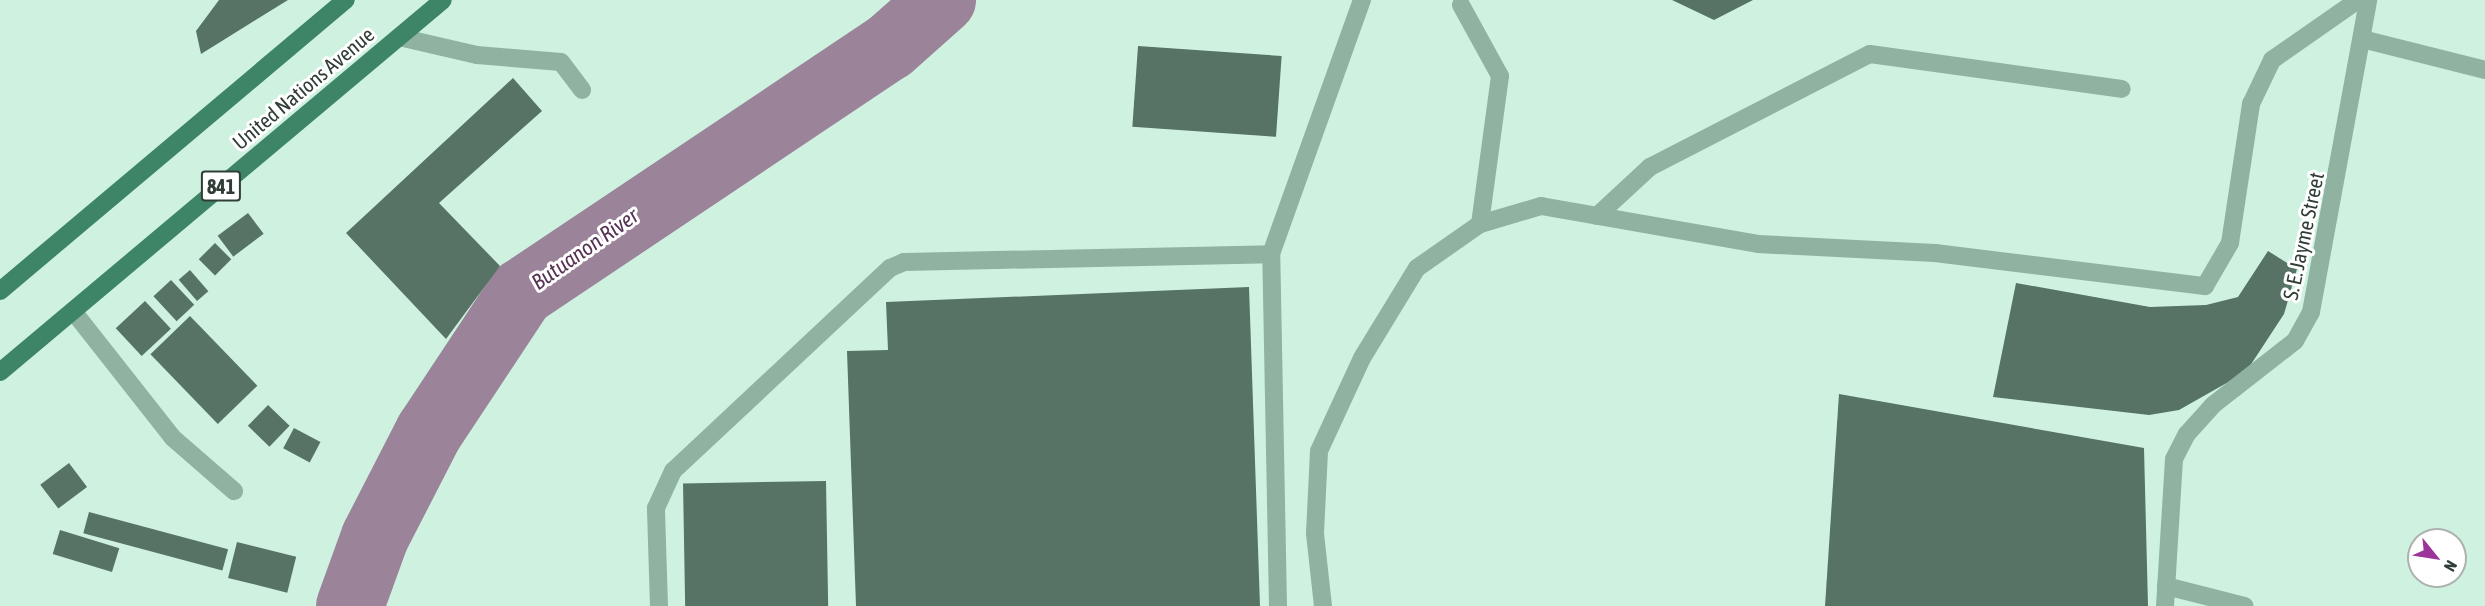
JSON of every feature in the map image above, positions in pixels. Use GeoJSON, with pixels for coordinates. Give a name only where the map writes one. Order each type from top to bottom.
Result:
{"type":"FeatureCollection","features":[{"type":"Feature","properties":{"kind":"main road","name":"United Nations Avenue"},"geometry":{"type":"LineString","coordinates":[[0,291],[346,0]]}},
{"type":"Feature","properties":{"kind":"main road","name":"United Nations Avenue"},"geometry":{"type":"LineString","coordinates":[[0,372],[443,0]]}},
{"type":"Feature","properties":{"kind":"street"},"geometry":{"type":"LineString","coordinates":[[1278,606],[1271,254],[1362,0]]}},
{"type":"Feature","properties":{"kind":"street"},"geometry":{"type":"LineString","coordinates":[[1323,606],[1315,533],[1319,451],[1362,358],[1416,268],[1480,224],[1541,206],[1758,244],[1935,253],[2205,286],[2230,243],[2251,104],[2272,60],[2358,0]]}},
{"type":"Feature","properties":{"kind":"street","name":"S. E. Jayme Street"},"geometry":{"type":"LineString","coordinates":[[2165,606],[2174,459],[2187,434],[2213,405],[2295,341],[2311,312],[2368,0]]}},
{"type":"Feature","properties":{"kind":"street"},"geometry":{"type":"LineString","coordinates":[[1461,5],[1500,76],[1480,224]]}},
{"type":"Feature","properties":{"kind":"street"},"geometry":{"type":"LineString","coordinates":[[399,37],[477,56],[561,62],[582,90]]}},
{"type":"Feature","properties":{"kind":"street"},"geometry":{"type":"LineString","coordinates":[[2362,39],[2485,70]]}},
{"type":"Feature","properties":{"kind":"street"},"geometry":{"type":"LineString","coordinates":[[1597,216],[1650,167],[1870,54],[2122,89]]}},
{"type":"Feature","properties":{"kind":"street"},"geometry":{"type":"LineString","coordinates":[[659,606],[656,508],[673,471],[890,268],[904,262],[1271,254]]}},
{"type":"Feature","properties":{"kind":"street"},"geometry":{"type":"LineString","coordinates":[[73,311],[173,438],[234,490]]}},
{"type":"Feature","properties":{"kind":"street"},"geometry":{"type":"LineString","coordinates":[[2166,586],[2245,606]]}},
{"type":"Feature","properties":{"kind":"building"},"geometry":{"type":"Polygon","coordinates":[[[219,0],[288,0],[201,54],[196,31],[219,0]]]}},
{"type":"Feature","properties":{"kind":"building"},"geometry":{"type":"Polygon","coordinates":[[[1672,0],[1753,0],[1714,20],[1672,0]]]}},
{"type":"Feature","properties":{"kind":"building"},"geometry":{"type":"Polygon","coordinates":[[[1138,46],[1282,56],[1276,137],[1132,127],[1138,46]]]}},
{"type":"Feature","properties":{"kind":"building"},"geometry":{"type":"Polygon","coordinates":[[[513,78],[542,111],[439,203],[500,266],[446,339],[346,233],[513,78]]]}},
{"type":"Feature","properties":{"kind":"building"},"geometry":{"type":"Polygon","coordinates":[[[248,213],[264,234],[233,257],[218,236],[248,213]]]}},
{"type":"Feature","properties":{"kind":"building"},"geometry":{"type":"Polygon","coordinates":[[[215,243],[231,259],[215,276],[199,259],[215,243]]]}},
{"type":"Feature","properties":{"kind":"building"},"geometry":{"type":"Polygon","coordinates":[[[2268,251],[2297,269],[2284,314],[2246,372],[2179,410],[2149,415],[1993,397],[2016,283],[2150,307],[2206,305],[2238,297],[2268,251]]]}},
{"type":"Feature","properties":{"kind":"building"},"geometry":{"type":"Polygon","coordinates":[[[190,270],[208,291],[197,301],[179,280],[190,270]]]}},
{"type":"Feature","properties":{"kind":"building"},"geometry":{"type":"Polygon","coordinates":[[[171,280],[194,305],[177,321],[153,296],[171,280]]]}},
{"type":"Feature","properties":{"kind":"building"},"geometry":{"type":"Polygon","coordinates":[[[1249,287],[1260,606],[856,606],[847,351],[888,350],[886,302],[1249,287]]]}},
{"type":"Feature","properties":{"kind":"building"},"geometry":{"type":"Polygon","coordinates":[[[145,301],[171,329],[142,356],[116,328],[145,301]]]}},
{"type":"Feature","properties":{"kind":"building"},"geometry":{"type":"Polygon","coordinates":[[[190,316],[257,386],[218,424],[150,354],[190,316]]]}},
{"type":"Feature","properties":{"kind":"building"},"geometry":{"type":"Polygon","coordinates":[[[1839,394],[2144,448],[2148,606],[1825,606],[1839,394]]]}},
{"type":"Feature","properties":{"kind":"building"},"geometry":{"type":"Polygon","coordinates":[[[268,405],[290,426],[269,447],[248,426],[268,405]]]}},
{"type":"Feature","properties":{"kind":"building"},"geometry":{"type":"Polygon","coordinates":[[[294,428],[320,442],[310,462],[283,448],[294,428]]]}},
{"type":"Feature","properties":{"kind":"building"},"geometry":{"type":"Polygon","coordinates":[[[69,463],[87,487],[58,509],[40,485],[69,463]]]}},
{"type":"Feature","properties":{"kind":"building"},"geometry":{"type":"Polygon","coordinates":[[[826,481],[828,606],[685,606],[683,483],[826,481]]]}},
{"type":"Feature","properties":{"kind":"building"},"geometry":{"type":"Polygon","coordinates":[[[89,512],[228,549],[222,571],[83,533],[89,512]]]}},
{"type":"Feature","properties":{"kind":"building"},"geometry":{"type":"Polygon","coordinates":[[[60,530],[119,548],[112,572],[53,554],[60,530]]]}},
{"type":"Feature","properties":{"kind":"building"},"geometry":{"type":"Polygon","coordinates":[[[237,542],[296,557],[287,593],[228,578],[237,542]]]}},
{"type":"Feature","properties":{"kind":"waterway","name":"Butuanon River"},"geometry":{"type":"LineString","coordinates":[[350,606],[375,537],[429,432],[521,293],[889,47],[942,0]]}}]}
